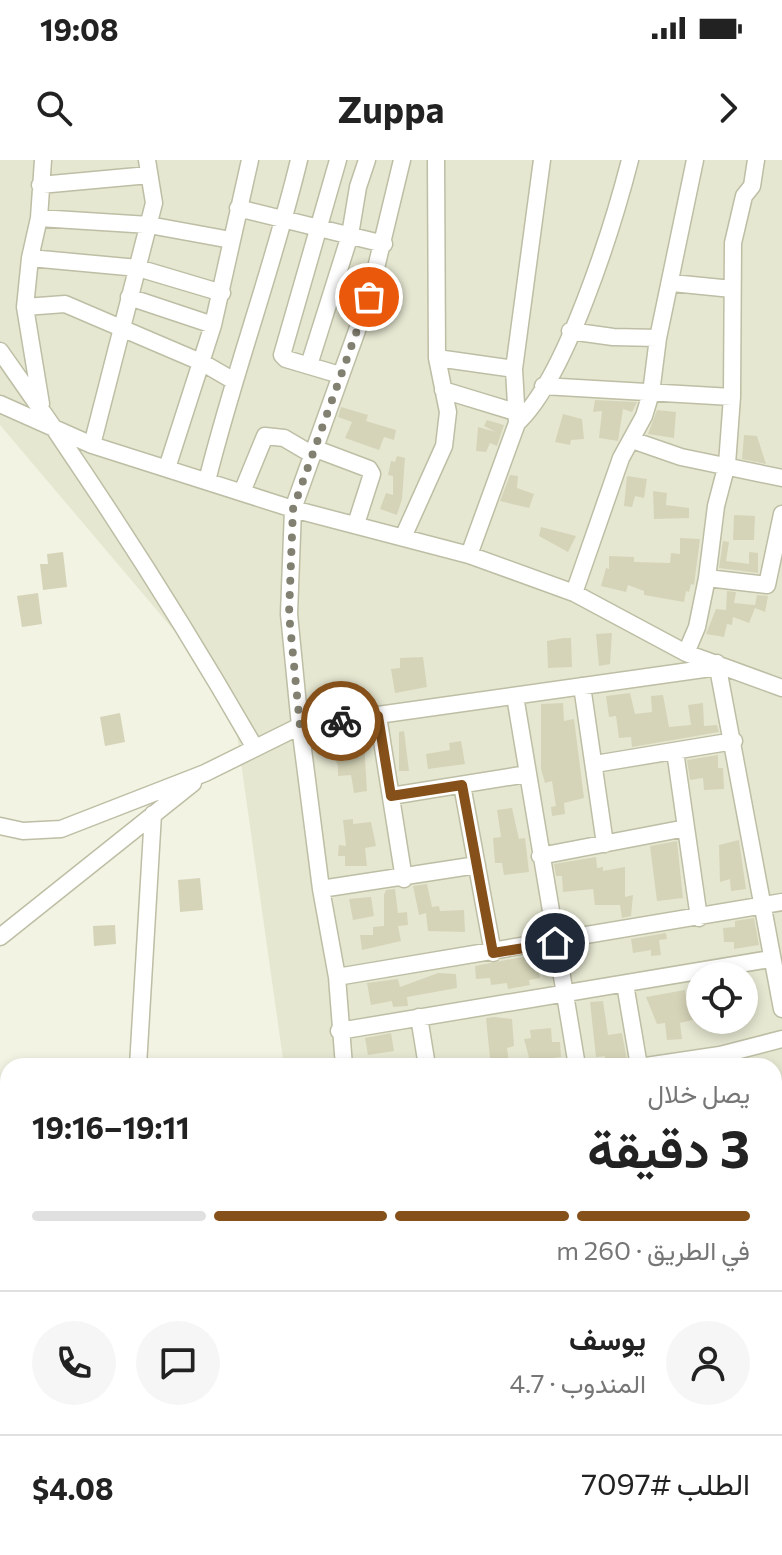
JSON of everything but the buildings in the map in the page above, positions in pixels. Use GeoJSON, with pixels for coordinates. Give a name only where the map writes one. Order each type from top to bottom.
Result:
{"type":"FeatureCollection","features":[{"type":"Feature","properties":{"kind":"street"},"geometry":{"type":"LineString","coordinates":[[42,410],[25,307],[30,258],[39,218],[43,160]]}},
{"type":"Feature","properties":{"kind":"street"},"geometry":{"type":"LineString","coordinates":[[167,468],[203,363],[222,293],[250,160]]}},
{"type":"Feature","properties":{"kind":"street"},"geometry":{"type":"LineString","coordinates":[[207,481],[234,381],[285,221],[299,160]]}},
{"type":"Feature","properties":{"kind":"street"},"geometry":{"type":"LineString","coordinates":[[338,160],[282,355],[286,359],[340,375]]}},
{"type":"Feature","properties":{"kind":"street"},"geometry":{"type":"LineString","coordinates":[[309,365],[350,235],[357,191],[367,160]]}},
{"type":"Feature","properties":{"kind":"street"},"geometry":{"type":"LineString","coordinates":[[343,1058],[337,977],[321,889],[289,614],[293,509],[384,244],[402,160]]}},
{"type":"Feature","properties":{"kind":"street"},"geometry":{"type":"LineString","coordinates":[[404,535],[444,446],[448,412],[437,358],[436,160]]}},
{"type":"Feature","properties":{"kind":"street"},"geometry":{"type":"LineString","coordinates":[[469,555],[516,417],[514,369],[542,160]]}},
{"type":"Feature","properties":{"kind":"street"},"geometry":{"type":"LineString","coordinates":[[516,417],[532,407],[570,331],[613,224],[630,160]]}},
{"type":"Feature","properties":{"kind":"street"},"geometry":{"type":"LineString","coordinates":[[574,593],[616,471],[651,393],[658,338],[672,283],[695,160]]}},
{"type":"Feature","properties":{"kind":"street"},"geometry":{"type":"LineString","coordinates":[[686,653],[697,627],[716,506],[727,464],[732,397],[733,243],[744,196],[752,186],[756,160]]}},
{"type":"Feature","properties":{"kind":"street"},"geometry":{"type":"LineString","coordinates":[[40,185],[148,168],[154,196],[92,445]]}},
{"type":"Feature","properties":{"kind":"street"},"geometry":{"type":"LineString","coordinates":[[238,208],[384,244]]}},
{"type":"Feature","properties":{"kind":"street"},"geometry":{"type":"LineString","coordinates":[[39,218],[149,225],[231,240]]}},
{"type":"Feature","properties":{"kind":"street"},"geometry":{"type":"LineString","coordinates":[[30,258],[138,268],[222,293]]}},
{"type":"Feature","properties":{"kind":"street"},"geometry":{"type":"LineString","coordinates":[[672,283],[732,289]]}},
{"type":"Feature","properties":{"kind":"street"},"geometry":{"type":"LineString","coordinates":[[129,297],[213,325]]}},
{"type":"Feature","properties":{"kind":"street"},"geometry":{"type":"LineString","coordinates":[[25,307],[65,304],[203,363],[234,381]]}},
{"type":"Feature","properties":{"kind":"street"},"geometry":{"type":"LineString","coordinates":[[570,331],[613,337],[658,338]]}},
{"type":"Feature","properties":{"kind":"street"},"geometry":{"type":"LineString","coordinates":[[0,351],[59,433],[204,659],[255,748]]}},
{"type":"Feature","properties":{"kind":"street"},"geometry":{"type":"LineString","coordinates":[[437,358],[514,369]]}},
{"type":"Feature","properties":{"kind":"street"},"geometry":{"type":"LineString","coordinates":[[543,386],[732,397]]}},
{"type":"Feature","properties":{"kind":"street"},"geometry":{"type":"LineString","coordinates":[[443,390],[516,417]]}},
{"type":"Feature","properties":{"kind":"street"},"geometry":{"type":"LineString","coordinates":[[0,404],[59,433],[92,445],[293,509],[404,535],[574,593],[686,653],[782,688]]}},
{"type":"Feature","properties":{"kind":"street"},"geometry":{"type":"LineString","coordinates":[[242,492],[265,436],[284,438],[314,452],[369,469],[372,474],[356,524]]}},
{"type":"Feature","properties":{"kind":"street"},"geometry":{"type":"LineString","coordinates":[[632,440],[681,457],[727,464],[782,478]]}},
{"type":"Feature","properties":{"kind":"street"},"geometry":{"type":"LineString","coordinates":[[707,578],[767,585],[782,514]]}},
{"type":"Feature","properties":{"kind":"street"},"geometry":{"type":"LineString","coordinates":[[0,826],[23,831],[61,829],[205,773],[300,726],[718,665]]}},
{"type":"Feature","properties":{"kind":"street"},"geometry":{"type":"LineString","coordinates":[[718,665],[734,741],[770,959],[782,1009]]}},
{"type":"Feature","properties":{"kind":"street"},"geometry":{"type":"LineString","coordinates":[[582,686],[605,844]]}},
{"type":"Feature","properties":{"kind":"street"},"geometry":{"type":"LineString","coordinates":[[515,696],[576,1058]]}},
{"type":"Feature","properties":{"kind":"street"},"geometry":{"type":"LineString","coordinates":[[378,716],[404,879]]}},
{"type":"Feature","properties":{"kind":"street"},"geometry":{"type":"LineString","coordinates":[[595,764],[734,741]]}},
{"type":"Feature","properties":{"kind":"street"},"geometry":{"type":"LineString","coordinates":[[675,751],[699,918]]}},
{"type":"Feature","properties":{"kind":"street"},"geometry":{"type":"LineString","coordinates":[[0,937],[205,773]]}},
{"type":"Feature","properties":{"kind":"street"},"geometry":{"type":"LineString","coordinates":[[391,796],[527,774]]}},
{"type":"Feature","properties":{"kind":"street"},"geometry":{"type":"LineString","coordinates":[[462,785],[493,953]]}},
{"type":"Feature","properties":{"kind":"street"},"geometry":{"type":"LineString","coordinates":[[138,1058],[153,814]]}},
{"type":"Feature","properties":{"kind":"street"},"geometry":{"type":"LineString","coordinates":[[540,856],[686,828]]}},
{"type":"Feature","properties":{"kind":"street"},"geometry":{"type":"LineString","coordinates":[[321,889],[404,879],[477,865]]}},
{"type":"Feature","properties":{"kind":"street"},"geometry":{"type":"LineString","coordinates":[[337,977],[555,943],[782,902]]}},
{"type":"Feature","properties":{"kind":"street"},"geometry":{"type":"LineString","coordinates":[[339,1031],[770,959]]}},
{"type":"Feature","properties":{"kind":"street"},"geometry":{"type":"LineString","coordinates":[[625,984],[638,1058]]}},
{"type":"Feature","properties":{"kind":"street"},"geometry":{"type":"LineString","coordinates":[[419,1017],[426,1058]]}},
{"type":"Feature","properties":{"kind":"street"},"geometry":{"type":"LineString","coordinates":[[726,1058],[782,1039]]}},
{"type":"Feature","properties":{"kind":"shaded area"},"geometry":{"type":"Polygon","coordinates":[[[0,160],[782,160],[782,1058],[283,1058],[232,699],[0,425],[0,160]]]}},
{"type":"Feature","properties":{"kind":"way so far"},"geometry":{"type":"LineString","coordinates":[[341,721],[300,726],[289,614],[293,509],[369,297]]}},
{"type":"Feature","properties":{"kind":"route"},"geometry":{"type":"LineString","coordinates":[[341,721],[378,716],[391,796],[462,785],[493,953],[555,943]]}}]}
